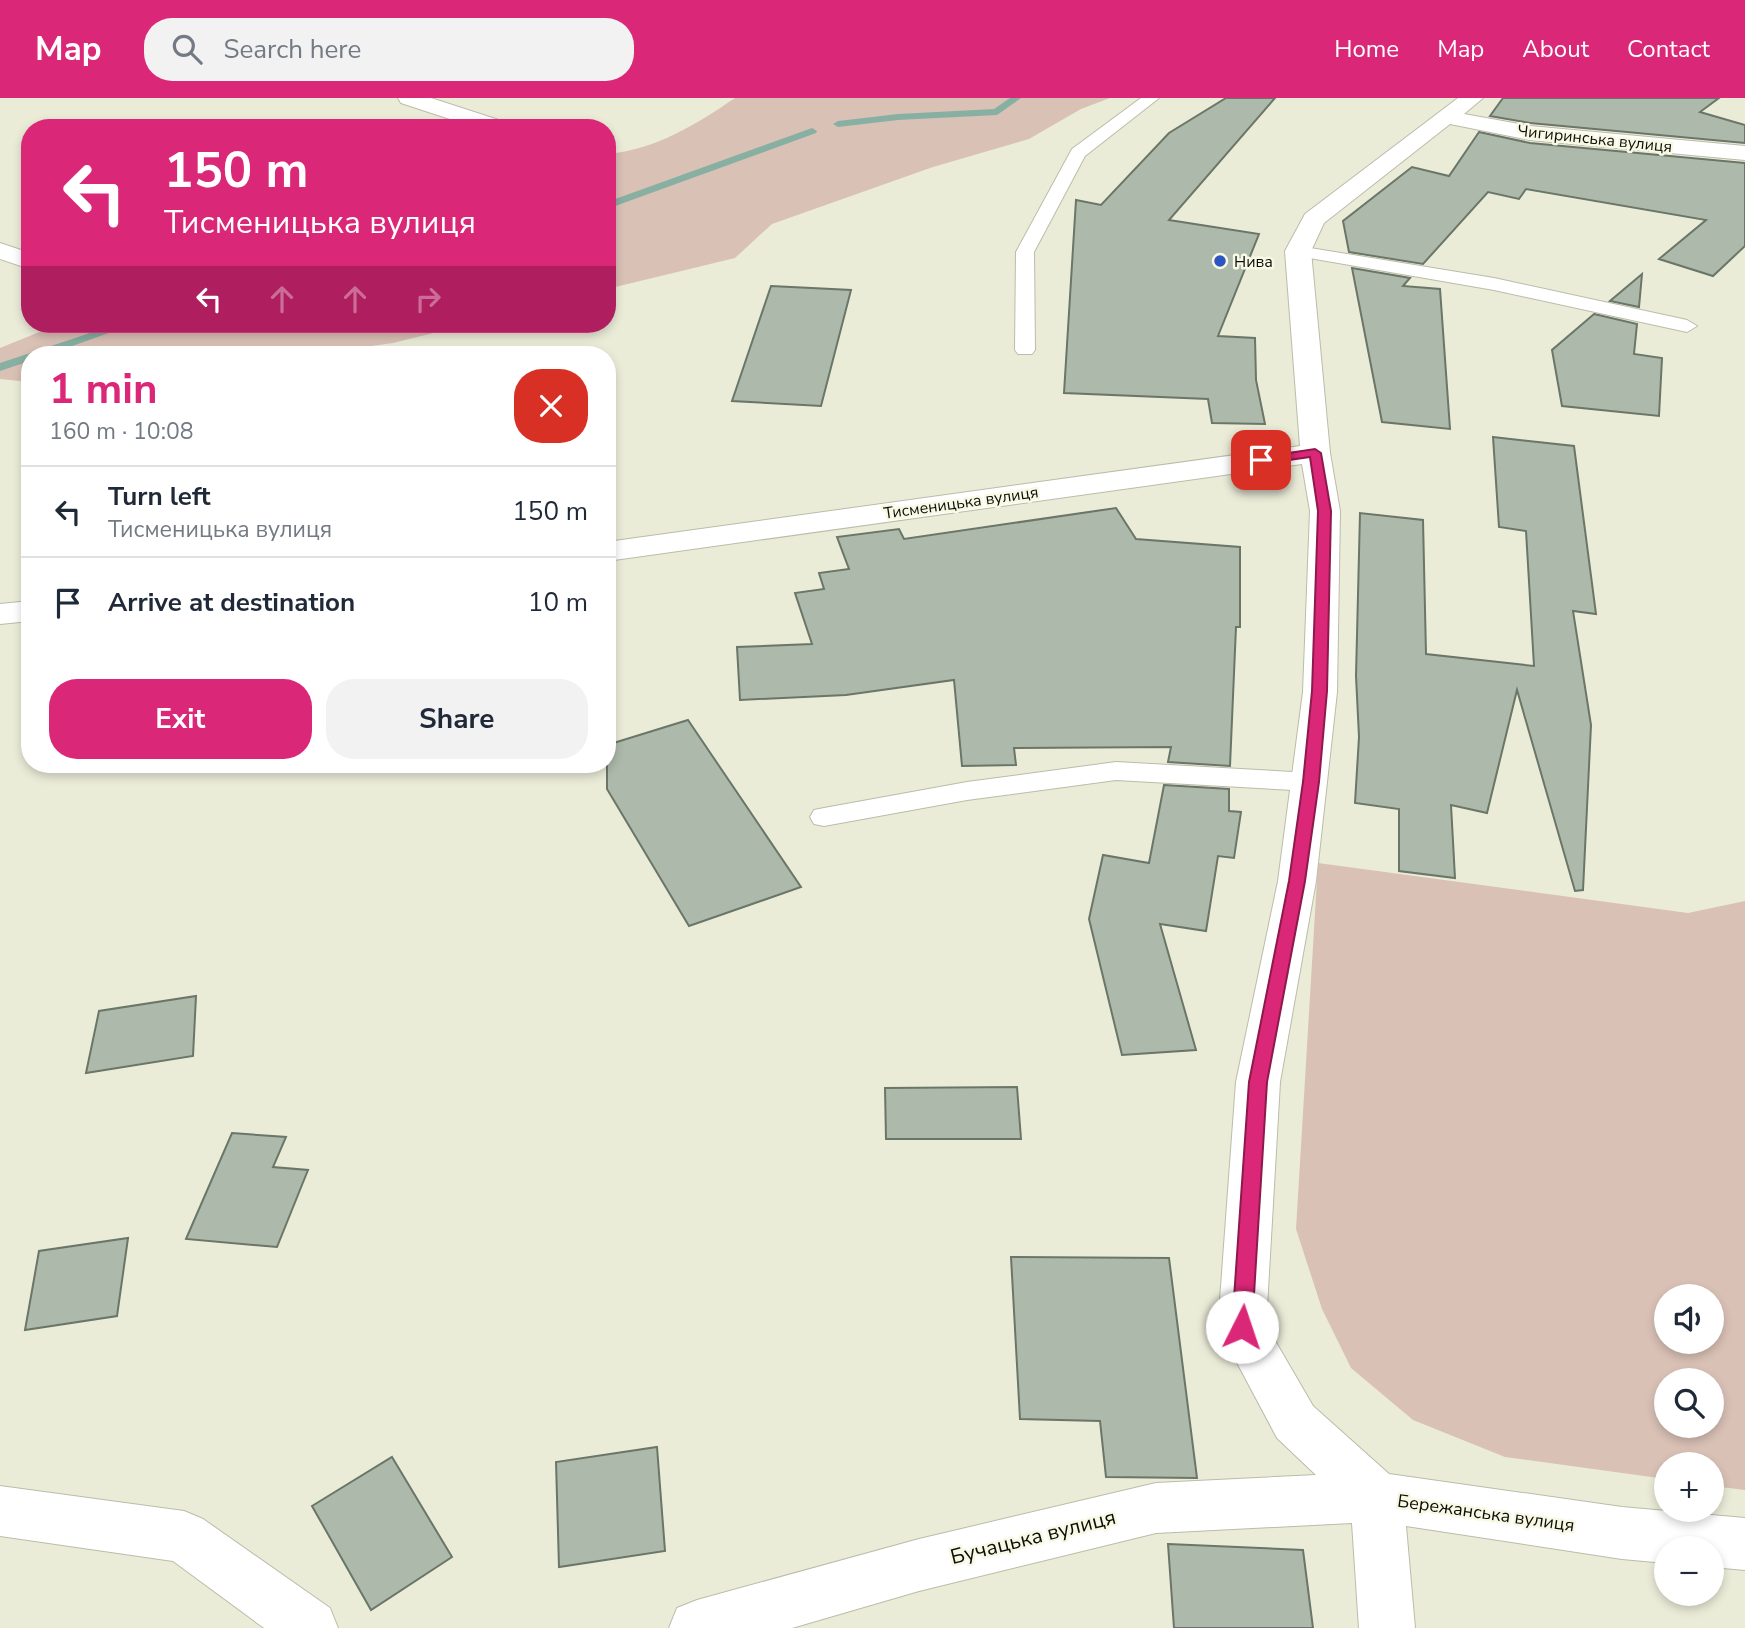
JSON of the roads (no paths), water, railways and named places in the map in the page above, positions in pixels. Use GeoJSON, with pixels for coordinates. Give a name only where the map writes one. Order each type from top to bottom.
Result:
{"type":"FeatureCollection","features":[{"type":"Feature","properties":{"kind":"street"},"geometry":{"type":"LineString","coordinates":[[409,98],[473,119]]}},
{"type":"Feature","properties":{"kind":"street"},"geometry":{"type":"LineString","coordinates":[[1298,251],[1314,219],[1459,107]]}},
{"type":"Feature","properties":{"kind":"street","name":"Чигиринська вулиця"},"geometry":{"type":"LineString","coordinates":[[1459,107],[1530,133],[1745,153]]}},
{"type":"Feature","properties":{"kind":"street"},"geometry":{"type":"LineString","coordinates":[[0,251],[21,258]]}},
{"type":"Feature","properties":{"kind":"street","name":"Бережанська вулиця"},"geometry":{"type":"LineString","coordinates":[[1298,251],[1315,453],[1325,511],[1320,691],[1297,881],[1258,1082],[1242,1327],[1294,1422],[1377,1497],[1622,1533],[1745,1544]]}},
{"type":"Feature","properties":{"kind":"street","name":"Тисменицька вулиця"},"geometry":{"type":"LineString","coordinates":[[616,551],[1315,453]]}},
{"type":"Feature","properties":{"kind":"street"},"geometry":{"type":"LineString","coordinates":[[0,614],[21,612]]}},
{"type":"Feature","properties":{"kind":"street"},"geometry":{"type":"LineString","coordinates":[[1377,1497],[1387,1628]]}},
{"type":"Feature","properties":{"kind":"street","name":"Бучацька вулиця"},"geometry":{"type":"LineString","coordinates":[[697,1628],[919,1565],[1156,1508],[1377,1497]]}},
{"type":"Feature","properties":{"kind":"street"},"geometry":{"type":"LineString","coordinates":[[0,1511],[184,1537],[310,1628]]}},
{"type":"Feature","properties":{"kind":"lane"},"geometry":{"type":"LineString","coordinates":[[1025,350],[1025,252],[1078,153],[1150,98]]}},
{"type":"Feature","properties":{"kind":"lane"},"geometry":{"type":"LineString","coordinates":[[1298,251],[1428,271],[1585,302],[1687,326]]}},
{"type":"Feature","properties":{"kind":"lane"},"geometry":{"type":"LineString","coordinates":[[824,817],[967,791],[1116,771],[1311,782]]}},
{"type":"Feature","properties":{"kind":"waterway"},"geometry":{"type":"LineString","coordinates":[[838,124],[898,117],[997,112],[1016,98]]}},
{"type":"Feature","properties":{"kind":"waterway"},"geometry":{"type":"LineString","coordinates":[[616,203],[812,131]]}},
{"type":"Feature","properties":{"kind":"waterway"},"geometry":{"type":"LineString","coordinates":[[62,346],[101,333]]}},
{"type":"Feature","properties":{"kind":"waterway"},"geometry":{"type":"LineString","coordinates":[[0,367],[21,360]]}},
{"type":"Feature","properties":{"kind":"place","name":"Нива"},"geometry":{"type":"Point","coordinates":[1220,261]}}]}
